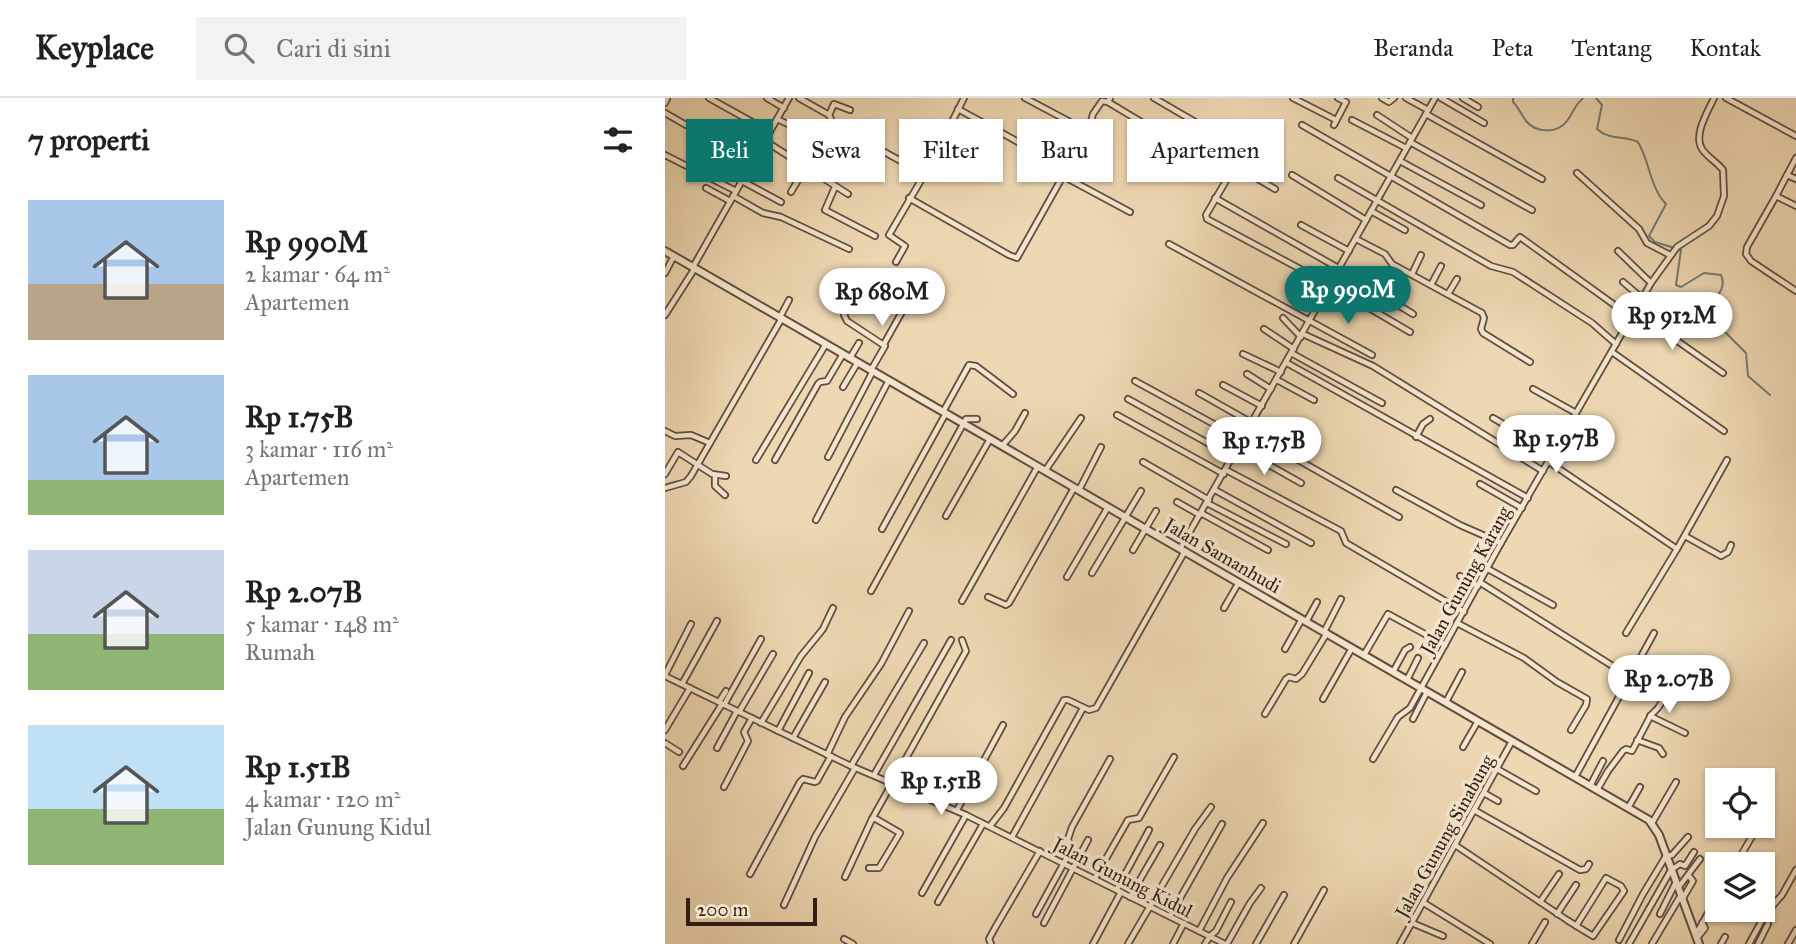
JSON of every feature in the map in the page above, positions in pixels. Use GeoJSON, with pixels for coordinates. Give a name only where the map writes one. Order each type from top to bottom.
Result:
{"type":"FeatureCollection","features":[{"type":"Feature","properties":{"kind":"street"},"geometry":{"type":"LineString","coordinates":[[709,98],[747,119]]}},
{"type":"Feature","properties":{"kind":"street"},"geometry":{"type":"LineString","coordinates":[[767,98],[784,108]]}},
{"type":"Feature","properties":{"kind":"street"},"geometry":{"type":"LineString","coordinates":[[773,127],[789,98]]}},
{"type":"Feature","properties":{"kind":"street"},"geometry":{"type":"LineString","coordinates":[[799,98],[829,115],[831,119]]}},
{"type":"Feature","properties":{"kind":"street"},"geometry":{"type":"LineString","coordinates":[[952,119],[964,98]]}},
{"type":"Feature","properties":{"kind":"street"},"geometry":{"type":"LineString","coordinates":[[1025,98],[1065,119]]}},
{"type":"Feature","properties":{"kind":"street"},"geometry":{"type":"LineString","coordinates":[[1154,98],[1190,119]]}},
{"type":"Feature","properties":{"kind":"street"},"geometry":{"type":"LineString","coordinates":[[1293,98],[1335,122],[1346,102],[1338,98]]}},
{"type":"Feature","properties":{"kind":"street"},"geometry":{"type":"LineString","coordinates":[[1382,98],[1389,102],[1394,98]]}},
{"type":"Feature","properties":{"kind":"street"},"geometry":{"type":"LineString","coordinates":[[1406,98],[1542,179]]}},
{"type":"Feature","properties":{"kind":"street"},"geometry":{"type":"LineString","coordinates":[[990,826],[1004,808],[1062,702],[1068,700],[1092,710],[1098,706],[1208,501],[1435,98]]}},
{"type":"Feature","properties":{"kind":"street"},"geometry":{"type":"LineString","coordinates":[[1441,98],[1484,123]]}},
{"type":"Feature","properties":{"kind":"street"},"geometry":{"type":"LineString","coordinates":[[1463,98],[1478,107]]}},
{"type":"Feature","properties":{"kind":"street","name":"Jalan Gunung Karang"},"geometry":{"type":"LineString","coordinates":[[1424,690],[1445,645],[1501,543],[1651,283],[1679,244],[1709,226],[1722,203],[1725,185],[1723,170],[1703,151],[1699,142],[1714,98]]}},
{"type":"Feature","properties":{"kind":"street"},"geometry":{"type":"LineString","coordinates":[[1726,98],[1796,136]]}},
{"type":"Feature","properties":{"kind":"street"},"geometry":{"type":"LineString","coordinates":[[1093,119],[1102,101],[1109,100],[1139,119]]}},
{"type":"Feature","properties":{"kind":"street"},"geometry":{"type":"LineString","coordinates":[[829,115],[835,103],[850,110]]}},
{"type":"Feature","properties":{"kind":"street"},"geometry":{"type":"LineString","coordinates":[[958,109],[1017,142]]}},
{"type":"Feature","properties":{"kind":"street"},"geometry":{"type":"LineString","coordinates":[[665,113],[686,125]]}},
{"type":"Feature","properties":{"kind":"street"},"geometry":{"type":"LineString","coordinates":[[1377,115],[1411,140],[1532,210]]}},
{"type":"Feature","properties":{"kind":"street"},"geometry":{"type":"LineString","coordinates":[[778,119],[787,124]]}},
{"type":"Feature","properties":{"kind":"street"},"geometry":{"type":"LineString","coordinates":[[1352,120],[1406,148]]}},
{"type":"Feature","properties":{"kind":"street"},"geometry":{"type":"LineString","coordinates":[[1302,125],[1510,245],[1520,237],[1652,332],[1666,333],[1723,373]]}},
{"type":"Feature","properties":{"kind":"street"},"geometry":{"type":"LineString","coordinates":[[665,155],[763,213],[781,217],[849,249]]}},
{"type":"Feature","properties":{"kind":"street"},"geometry":{"type":"LineString","coordinates":[[1796,158],[1747,247],[1746,254],[1751,261],[1796,291]]}},
{"type":"Feature","properties":{"kind":"street"},"geometry":{"type":"LineString","coordinates":[[1400,161],[1481,205]]}},
{"type":"Feature","properties":{"kind":"street"},"geometry":{"type":"LineString","coordinates":[[1577,173],[1639,229],[1647,243],[1670,255]]}},
{"type":"Feature","properties":{"kind":"street"},"geometry":{"type":"LineString","coordinates":[[1787,174],[1796,179]]}},
{"type":"Feature","properties":{"kind":"street"},"geometry":{"type":"LineString","coordinates":[[1292,175],[1366,220]]}},
{"type":"Feature","properties":{"kind":"street"},"geometry":{"type":"LineString","coordinates":[[1338,178],[1495,268],[1513,272],[1592,323],[1616,344]]}},
{"type":"Feature","properties":{"kind":"street"},"geometry":{"type":"LineString","coordinates":[[665,315],[741,182]]}},
{"type":"Feature","properties":{"kind":"street"},"geometry":{"type":"LineString","coordinates":[[744,182],[782,202]]}},
{"type":"Feature","properties":{"kind":"street"},"geometry":{"type":"LineString","coordinates":[[791,192],[797,182]]}},
{"type":"Feature","properties":{"kind":"street"},"geometry":{"type":"LineString","coordinates":[[828,182],[848,194]]}},
{"type":"Feature","properties":{"kind":"street"},"geometry":{"type":"LineString","coordinates":[[896,262],[905,246],[889,235],[919,182]]}},
{"type":"Feature","properties":{"kind":"street"},"geometry":{"type":"LineString","coordinates":[[909,198],[1017,258],[1060,182]]}},
{"type":"Feature","properties":{"kind":"street"},"geometry":{"type":"LineString","coordinates":[[1078,182],[1130,212]]}},
{"type":"Feature","properties":{"kind":"street"},"geometry":{"type":"LineString","coordinates":[[1224,182],[1206,215],[1207,219],[1330,285],[1410,332]]}},
{"type":"Feature","properties":{"kind":"street"},"geometry":{"type":"LineString","coordinates":[[1264,182],[1275,189]]}},
{"type":"Feature","properties":{"kind":"street"},"geometry":{"type":"LineString","coordinates":[[835,187],[825,210],[875,236]]}},
{"type":"Feature","properties":{"kind":"street"},"geometry":{"type":"LineString","coordinates":[[706,188],[733,196]]}},
{"type":"Feature","properties":{"kind":"street"},"geometry":{"type":"LineString","coordinates":[[1776,196],[1796,206]]}},
{"type":"Feature","properties":{"kind":"street"},"geometry":{"type":"LineString","coordinates":[[1215,198],[1413,314]]}},
{"type":"Feature","properties":{"kind":"street"},"geometry":{"type":"LineString","coordinates":[[1371,211],[1405,230]]}},
{"type":"Feature","properties":{"kind":"street"},"geometry":{"type":"LineString","coordinates":[[1301,225],[1349,251]]}},
{"type":"Feature","properties":{"kind":"street"},"geometry":{"type":"LineString","coordinates":[[1356,239],[1385,254],[1392,264],[1482,313],[1483,333],[1529,362]]}},
{"type":"Feature","properties":{"kind":"street"},"geometry":{"type":"LineString","coordinates":[[1169,244],[1372,355]]}},
{"type":"Feature","properties":{"kind":"street","name":"Jalan Samanhudi"},"geometry":{"type":"LineString","coordinates":[[665,251],[1652,823]]}},
{"type":"Feature","properties":{"kind":"street"},"geometry":{"type":"LineString","coordinates":[[1618,251],[1651,283]]}},
{"type":"Feature","properties":{"kind":"street"},"geometry":{"type":"LineString","coordinates":[[1412,274],[1422,255]]}},
{"type":"Feature","properties":{"kind":"street"},"geometry":{"type":"LineString","coordinates":[[665,273],[674,256]]}},
{"type":"Feature","properties":{"kind":"street"},"geometry":{"type":"LineString","coordinates":[[1431,285],[1441,266]]}},
{"type":"Feature","properties":{"kind":"street"},"geometry":{"type":"LineString","coordinates":[[1448,294],[1457,279]]}},
{"type":"Feature","properties":{"kind":"street"},"geometry":{"type":"LineString","coordinates":[[1623,282],[1642,298]]}},
{"type":"Feature","properties":{"kind":"street"},"geometry":{"type":"LineString","coordinates":[[883,298],[861,286],[844,317],[884,344]]}},
{"type":"Feature","properties":{"kind":"street"},"geometry":{"type":"LineString","coordinates":[[665,488],[686,482],[698,465],[789,300]]}},
{"type":"Feature","properties":{"kind":"street"},"geometry":{"type":"LineString","coordinates":[[828,457],[903,310]]}},
{"type":"Feature","properties":{"kind":"street"},"geometry":{"type":"LineString","coordinates":[[1283,318],[1302,335],[1373,366],[1543,471]]}},
{"type":"Feature","properties":{"kind":"street"},"geometry":{"type":"LineString","coordinates":[[1264,329],[1294,351],[1382,403]]}},
{"type":"Feature","properties":{"kind":"street"},"geometry":{"type":"LineString","coordinates":[[775,460],[815,388],[820,382],[827,381],[859,343]]}},
{"type":"Feature","properties":{"kind":"street"},"geometry":{"type":"LineString","coordinates":[[756,460],[826,344]]}},
{"type":"Feature","properties":{"kind":"street"},"geometry":{"type":"LineString","coordinates":[[1612,352],[1724,431]]}},
{"type":"Feature","properties":{"kind":"street"},"geometry":{"type":"LineString","coordinates":[[1243,354],[1281,372]]}},
{"type":"Feature","properties":{"kind":"street"},"geometry":{"type":"LineString","coordinates":[[843,387],[858,362]]}},
{"type":"Feature","properties":{"kind":"street"},"geometry":{"type":"LineString","coordinates":[[1287,363],[1528,498]]}},
{"type":"Feature","properties":{"kind":"street"},"geometry":{"type":"LineString","coordinates":[[882,529],[969,365],[976,366],[1013,394]]}},
{"type":"Feature","properties":{"kind":"street"},"geometry":{"type":"LineString","coordinates":[[1247,374],[1271,388]]}},
{"type":"Feature","properties":{"kind":"street"},"geometry":{"type":"LineString","coordinates":[[816,520],[889,380]]}},
{"type":"Feature","properties":{"kind":"street"},"geometry":{"type":"LineString","coordinates":[[1277,380],[1314,400]]}},
{"type":"Feature","properties":{"kind":"street"},"geometry":{"type":"LineString","coordinates":[[1135,381],[1243,440]]}},
{"type":"Feature","properties":{"kind":"street"},"geometry":{"type":"LineString","coordinates":[[1223,385],[1262,406]]}},
{"type":"Feature","properties":{"kind":"street"},"geometry":{"type":"LineString","coordinates":[[1533,389],[1576,413]]}},
{"type":"Feature","properties":{"kind":"street"},"geometry":{"type":"LineString","coordinates":[[1199,393],[1252,422]]}},
{"type":"Feature","properties":{"kind":"street"},"geometry":{"type":"LineString","coordinates":[[1128,399],[1233,457]]}},
{"type":"Feature","properties":{"kind":"street"},"geometry":{"type":"LineString","coordinates":[[1002,446],[1025,413]]}},
{"type":"Feature","properties":{"kind":"street"},"geometry":{"type":"LineString","coordinates":[[1117,415],[1341,531],[1346,543],[1464,612]]}},
{"type":"Feature","properties":{"kind":"street"},"geometry":{"type":"LineString","coordinates":[[871,591],[963,423],[967,418],[977,419]]}},
{"type":"Feature","properties":{"kind":"street"},"geometry":{"type":"LineString","coordinates":[[1045,471],[1081,418]]}},
{"type":"Feature","properties":{"kind":"street"},"geometry":{"type":"LineString","coordinates":[[1493,418],[1553,453]]}},
{"type":"Feature","properties":{"kind":"street"},"geometry":{"type":"LineString","coordinates":[[1416,437],[1423,424],[1430,419]]}},
{"type":"Feature","properties":{"kind":"street"},"geometry":{"type":"LineString","coordinates":[[1569,426],[1603,446]]}},
{"type":"Feature","properties":{"kind":"street"},"geometry":{"type":"LineString","coordinates":[[665,431],[675,436],[691,435],[710,443]]}},
{"type":"Feature","properties":{"kind":"street"},"geometry":{"type":"LineString","coordinates":[[1247,433],[1399,517]]}},
{"type":"Feature","properties":{"kind":"street"},"geometry":{"type":"LineString","coordinates":[[946,516],[990,439]]}},
{"type":"Feature","properties":{"kind":"street"},"geometry":{"type":"LineString","coordinates":[[1279,449],[1287,445]]}},
{"type":"Feature","properties":{"kind":"street"},"geometry":{"type":"LineString","coordinates":[[988,597],[1006,606],[1009,603],[1101,447]]}},
{"type":"Feature","properties":{"kind":"street"},"geometry":{"type":"LineString","coordinates":[[1238,448],[1301,483]]}},
{"type":"Feature","properties":{"kind":"street"},"geometry":{"type":"LineString","coordinates":[[665,474],[678,452],[715,475],[726,476]]}},
{"type":"Feature","properties":{"kind":"street"},"geometry":{"type":"LineString","coordinates":[[1626,633],[1727,460]]}},
{"type":"Feature","properties":{"kind":"street"},"geometry":{"type":"LineString","coordinates":[[1143,462],[1286,544]]}},
{"type":"Feature","properties":{"kind":"street"},"geometry":{"type":"LineString","coordinates":[[1549,462],[1677,549]]}},
{"type":"Feature","properties":{"kind":"street"},"geometry":{"type":"LineString","coordinates":[[962,601],[1038,466]]}},
{"type":"Feature","properties":{"kind":"street"},"geometry":{"type":"LineString","coordinates":[[715,475],[716,488],[725,495]]}},
{"type":"Feature","properties":{"kind":"street"},"geometry":{"type":"LineString","coordinates":[[1480,484],[1522,508]]}},
{"type":"Feature","properties":{"kind":"street"},"geometry":{"type":"LineString","coordinates":[[1396,490],[1460,525],[1501,543]]}},
{"type":"Feature","properties":{"kind":"street"},"geometry":{"type":"LineString","coordinates":[[1092,573],[1141,491]]}},
{"type":"Feature","properties":{"kind":"street"},"geometry":{"type":"LineString","coordinates":[[1215,491],[1311,543]]}},
{"type":"Feature","properties":{"kind":"street"},"geometry":{"type":"LineString","coordinates":[[1177,502],[1268,550]]}},
{"type":"Feature","properties":{"kind":"street"},"geometry":{"type":"LineString","coordinates":[[1067,577],[1108,507]]}},
{"type":"Feature","properties":{"kind":"street"},"geometry":{"type":"LineString","coordinates":[[1133,550],[1156,511]]}},
{"type":"Feature","properties":{"kind":"street"},"geometry":{"type":"LineString","coordinates":[[1685,536],[1721,556],[1731,545]]}},
{"type":"Feature","properties":{"kind":"street"},"geometry":{"type":"LineString","coordinates":[[1488,569],[1553,605]]}},
{"type":"Feature","properties":{"kind":"street"},"geometry":{"type":"LineString","coordinates":[[1460,576],[1611,665]]}},
{"type":"Feature","properties":{"kind":"street"},"geometry":{"type":"LineString","coordinates":[[1224,608],[1239,582]]}},
{"type":"Feature","properties":{"kind":"street"},"geometry":{"type":"LineString","coordinates":[[1265,714],[1286,679],[1302,674],[1341,599]]}},
{"type":"Feature","properties":{"kind":"street"},"geometry":{"type":"LineString","coordinates":[[1285,649],[1317,602]]}},
{"type":"Feature","properties":{"kind":"street"},"geometry":{"type":"LineString","coordinates":[[761,723],[801,656],[823,629],[833,608]]}},
{"type":"Feature","properties":{"kind":"street"},"geometry":{"type":"LineString","coordinates":[[750,874],[800,782],[803,779],[817,781],[845,717],[881,664],[909,611]]}},
{"type":"Feature","properties":{"kind":"street"},"geometry":{"type":"LineString","coordinates":[[1364,655],[1388,614],[1445,645]]}},
{"type":"Feature","properties":{"kind":"street"},"geometry":{"type":"LineString","coordinates":[[682,684],[717,621]]}},
{"type":"Feature","properties":{"kind":"street"},"geometry":{"type":"LineString","coordinates":[[1457,623],[1524,659],[1587,699],[1571,730]]}},
{"type":"Feature","properties":{"kind":"street"},"geometry":{"type":"LineString","coordinates":[[665,676],[691,624]]}},
{"type":"Feature","properties":{"kind":"street"},"geometry":{"type":"LineString","coordinates":[[1575,777],[1654,634]]}},
{"type":"Feature","properties":{"kind":"street"},"geometry":{"type":"LineString","coordinates":[[683,766],[761,639]]}},
{"type":"Feature","properties":{"kind":"street"},"geometry":{"type":"LineString","coordinates":[[874,775],[951,640]]}},
{"type":"Feature","properties":{"kind":"street"},"geometry":{"type":"LineString","coordinates":[[845,877],[872,819],[966,651],[963,640]]}},
{"type":"Feature","properties":{"kind":"street"},"geometry":{"type":"LineString","coordinates":[[784,905],[815,837],[924,643]]}},
{"type":"Feature","properties":{"kind":"street"},"geometry":{"type":"LineString","coordinates":[[1393,672],[1405,650],[1410,647]]}},
{"type":"Feature","properties":{"kind":"street"},"geometry":{"type":"LineString","coordinates":[[1323,699],[1352,648]]}},
{"type":"Feature","properties":{"kind":"street"},"geometry":{"type":"LineString","coordinates":[[717,748],[773,654]]}},
{"type":"Feature","properties":{"kind":"street"},"geometry":{"type":"LineString","coordinates":[[1407,680],[1418,658]]}},
{"type":"Feature","properties":{"kind":"street"},"geometry":{"type":"LineString","coordinates":[[1597,790],[1623,751],[1632,751],[1650,716],[1684,666]]}},
{"type":"Feature","properties":{"kind":"street"},"geometry":{"type":"LineString","coordinates":[[1446,702],[1462,672]]}},
{"type":"Feature","properties":{"kind":"street"},"geometry":{"type":"LineString","coordinates":[[778,731],[809,673]]}},
{"type":"Feature","properties":{"kind":"street","name":"Jalan Gunung Kidul"},"geometry":{"type":"LineString","coordinates":[[665,676],[853,767],[957,810],[1226,944]]}},
{"type":"Feature","properties":{"kind":"street"},"geometry":{"type":"LineString","coordinates":[[1674,681],[1696,697],[1701,694]]}},
{"type":"Feature","properties":{"kind":"street"},"geometry":{"type":"LineString","coordinates":[[793,738],[825,682]]}},
{"type":"Feature","properties":{"kind":"street"},"geometry":{"type":"LineString","coordinates":[[665,730],[690,688]]}},
{"type":"Feature","properties":{"kind":"street"},"geometry":{"type":"LineString","coordinates":[[1413,719],[1424,690]]}},
{"type":"Feature","properties":{"kind":"street"},"geometry":{"type":"LineString","coordinates":[[1374,759],[1398,717],[1410,708],[1424,690]]}},
{"type":"Feature","properties":{"kind":"street"},"geometry":{"type":"LineString","coordinates":[[722,704],[726,691]]}},
{"type":"Feature","properties":{"kind":"street"},"geometry":{"type":"LineString","coordinates":[[1012,837],[1083,708]]}},
{"type":"Feature","properties":{"kind":"street"},"geometry":{"type":"LineString","coordinates":[[1650,716],[1685,733]]}},
{"type":"Feature","properties":{"kind":"street"},"geometry":{"type":"LineString","coordinates":[[724,787],[748,741],[744,732],[752,718]]}},
{"type":"Feature","properties":{"kind":"street"},"geometry":{"type":"LineString","coordinates":[[1463,747],[1478,721]]}},
{"type":"Feature","properties":{"kind":"street"},"geometry":{"type":"LineString","coordinates":[[957,810],[1003,725]]}},
{"type":"Feature","properties":{"kind":"street"},"geometry":{"type":"LineString","coordinates":[[1637,740],[1659,748],[1663,754]]}},
{"type":"Feature","properties":{"kind":"street","name":"Jalan Gunung Sinabung"},"geometry":{"type":"LineString","coordinates":[[1400,944],[1512,741]]}},
{"type":"Feature","properties":{"kind":"street"},"geometry":{"type":"LineString","coordinates":[[665,743],[679,752]]}},
{"type":"Feature","properties":{"kind":"street"},"geometry":{"type":"LineString","coordinates":[[1095,878],[1128,820],[1139,818],[1174,757]]}},
{"type":"Feature","properties":{"kind":"street"},"geometry":{"type":"LineString","coordinates":[[1036,914],[1071,850],[1068,839],[1072,827],[1110,759]]}},
{"type":"Feature","properties":{"kind":"street"},"geometry":{"type":"LineString","coordinates":[[1590,786],[1603,761]]}},
{"type":"Feature","properties":{"kind":"street"},"geometry":{"type":"LineString","coordinates":[[1497,769],[1536,791]]}},
{"type":"Feature","properties":{"kind":"street"},"geometry":{"type":"LineString","coordinates":[[1676,782],[1652,823],[1697,938]]}},
{"type":"Feature","properties":{"kind":"street"},"geometry":{"type":"LineString","coordinates":[[1628,808],[1640,787]]}},
{"type":"Feature","properties":{"kind":"street"},"geometry":{"type":"LineString","coordinates":[[1483,793],[1499,801]]}},
{"type":"Feature","properties":{"kind":"street"},"geometry":{"type":"LineString","coordinates":[[1128,944],[1199,822],[1211,807]]}},
{"type":"Feature","properties":{"kind":"street"},"geometry":{"type":"LineString","coordinates":[[1474,810],[1580,870],[1586,869],[1589,864]]}},
{"type":"Feature","properties":{"kind":"street"},"geometry":{"type":"LineString","coordinates":[[922,893],[966,815]]}},
{"type":"Feature","properties":{"kind":"street"},"geometry":{"type":"LineString","coordinates":[[869,868],[879,868],[900,833],[876,818],[872,819]]}},
{"type":"Feature","properties":{"kind":"street"},"geometry":{"type":"LineString","coordinates":[[1199,931],[1227,878],[1263,822]]}},
{"type":"Feature","properties":{"kind":"street"},"geometry":{"type":"LineString","coordinates":[[938,902],[983,824]]}},
{"type":"Feature","properties":{"kind":"street"},"geometry":{"type":"LineString","coordinates":[[1170,916],[1222,824]]}},
{"type":"Feature","properties":{"kind":"street"},"geometry":{"type":"LineString","coordinates":[[1093,944],[1149,830]]}},
{"type":"Feature","properties":{"kind":"street"},"geometry":{"type":"LineString","coordinates":[[1619,940],[1666,856],[1671,855],[1688,837]]}},
{"type":"Feature","properties":{"kind":"street"},"geometry":{"type":"LineString","coordinates":[[1044,923],[1088,839]]}},
{"type":"Feature","properties":{"kind":"street"},"geometry":{"type":"LineString","coordinates":[[1131,897],[1160,845]]}},
{"type":"Feature","properties":{"kind":"street"},"geometry":{"type":"LineString","coordinates":[[1455,845],[1557,914],[1576,926],[1595,936],[1624,891],[1621,886],[1605,878],[1576,926]]}},
{"type":"Feature","properties":{"kind":"street"},"geometry":{"type":"LineString","coordinates":[[991,944],[989,941],[995,928],[1040,851]]}},
{"type":"Feature","properties":{"kind":"street"},"geometry":{"type":"LineString","coordinates":[[1629,944],[1671,870],[1680,864],[1685,866],[1694,852]]}},
{"type":"Feature","properties":{"kind":"street"},"geometry":{"type":"LineString","coordinates":[[1660,914],[1700,859]]}},
{"type":"Feature","properties":{"kind":"street"},"geometry":{"type":"LineString","coordinates":[[1749,944],[1766,913],[1782,895],[1796,870]]}},
{"type":"Feature","properties":{"kind":"street"},"geometry":{"type":"LineString","coordinates":[[1540,902],[1559,874]]}},
{"type":"Feature","properties":{"kind":"street"},"geometry":{"type":"LineString","coordinates":[[1652,944],[1679,891],[1693,881],[1689,876]]}},
{"type":"Feature","properties":{"kind":"street"},"geometry":{"type":"LineString","coordinates":[[1557,914],[1576,885]]}},
{"type":"Feature","properties":{"kind":"street"},"geometry":{"type":"LineString","coordinates":[[1226,944],[1261,888]]}},
{"type":"Feature","properties":{"kind":"street"},"geometry":{"type":"LineString","coordinates":[[1294,944],[1324,890]]}},
{"type":"Feature","properties":{"kind":"street"},"geometry":{"type":"LineString","coordinates":[[1257,944],[1284,895]]}},
{"type":"Feature","properties":{"kind":"street"},"geometry":{"type":"LineString","coordinates":[[1205,944],[1209,936],[1216,931],[1231,902]]}},
{"type":"Feature","properties":{"kind":"street"},"geometry":{"type":"LineString","coordinates":[[1423,903],[1490,944]]}},
{"type":"Feature","properties":{"kind":"street"},"geometry":{"type":"LineString","coordinates":[[1697,938],[1705,918]]}},
{"type":"Feature","properties":{"kind":"street"},"geometry":{"type":"LineString","coordinates":[[1532,944],[1545,922]]}},
{"type":"Feature","properties":{"kind":"street"},"geometry":{"type":"LineString","coordinates":[[1173,944],[1184,923]]}},
{"type":"Feature","properties":{"kind":"street"},"geometry":{"type":"LineString","coordinates":[[1412,923],[1443,936]]}},
{"type":"Feature","properties":{"kind":"street"},"geometry":{"type":"LineString","coordinates":[[1758,944],[1768,924]]}},
{"type":"Feature","properties":{"kind":"street"},"geometry":{"type":"LineString","coordinates":[[1789,944],[1796,930]]}},
{"type":"Feature","properties":{"kind":"street"},"geometry":{"type":"LineString","coordinates":[[1721,944],[1725,937]]}},
{"type":"Feature","properties":{"kind":"street"},"geometry":{"type":"LineString","coordinates":[[843,939],[851,943]]}},
{"type":"Feature","properties":{"kind":"waterway"},"geometry":{"type":"LineString","coordinates":[[1513,98],[1526,121],[1541,130],[1552,130],[1563,125],[1583,98]]}},
{"type":"Feature","properties":{"kind":"waterway"},"geometry":{"type":"LineString","coordinates":[[1596,98],[1602,105],[1597,129],[1612,137],[1638,142],[1653,183],[1666,204],[1649,236],[1655,242],[1681,250],[1676,285],[1681,287],[1704,273],[1721,275],[1721,290],[1705,312],[1746,353],[1748,376],[1770,395]]}}]}
